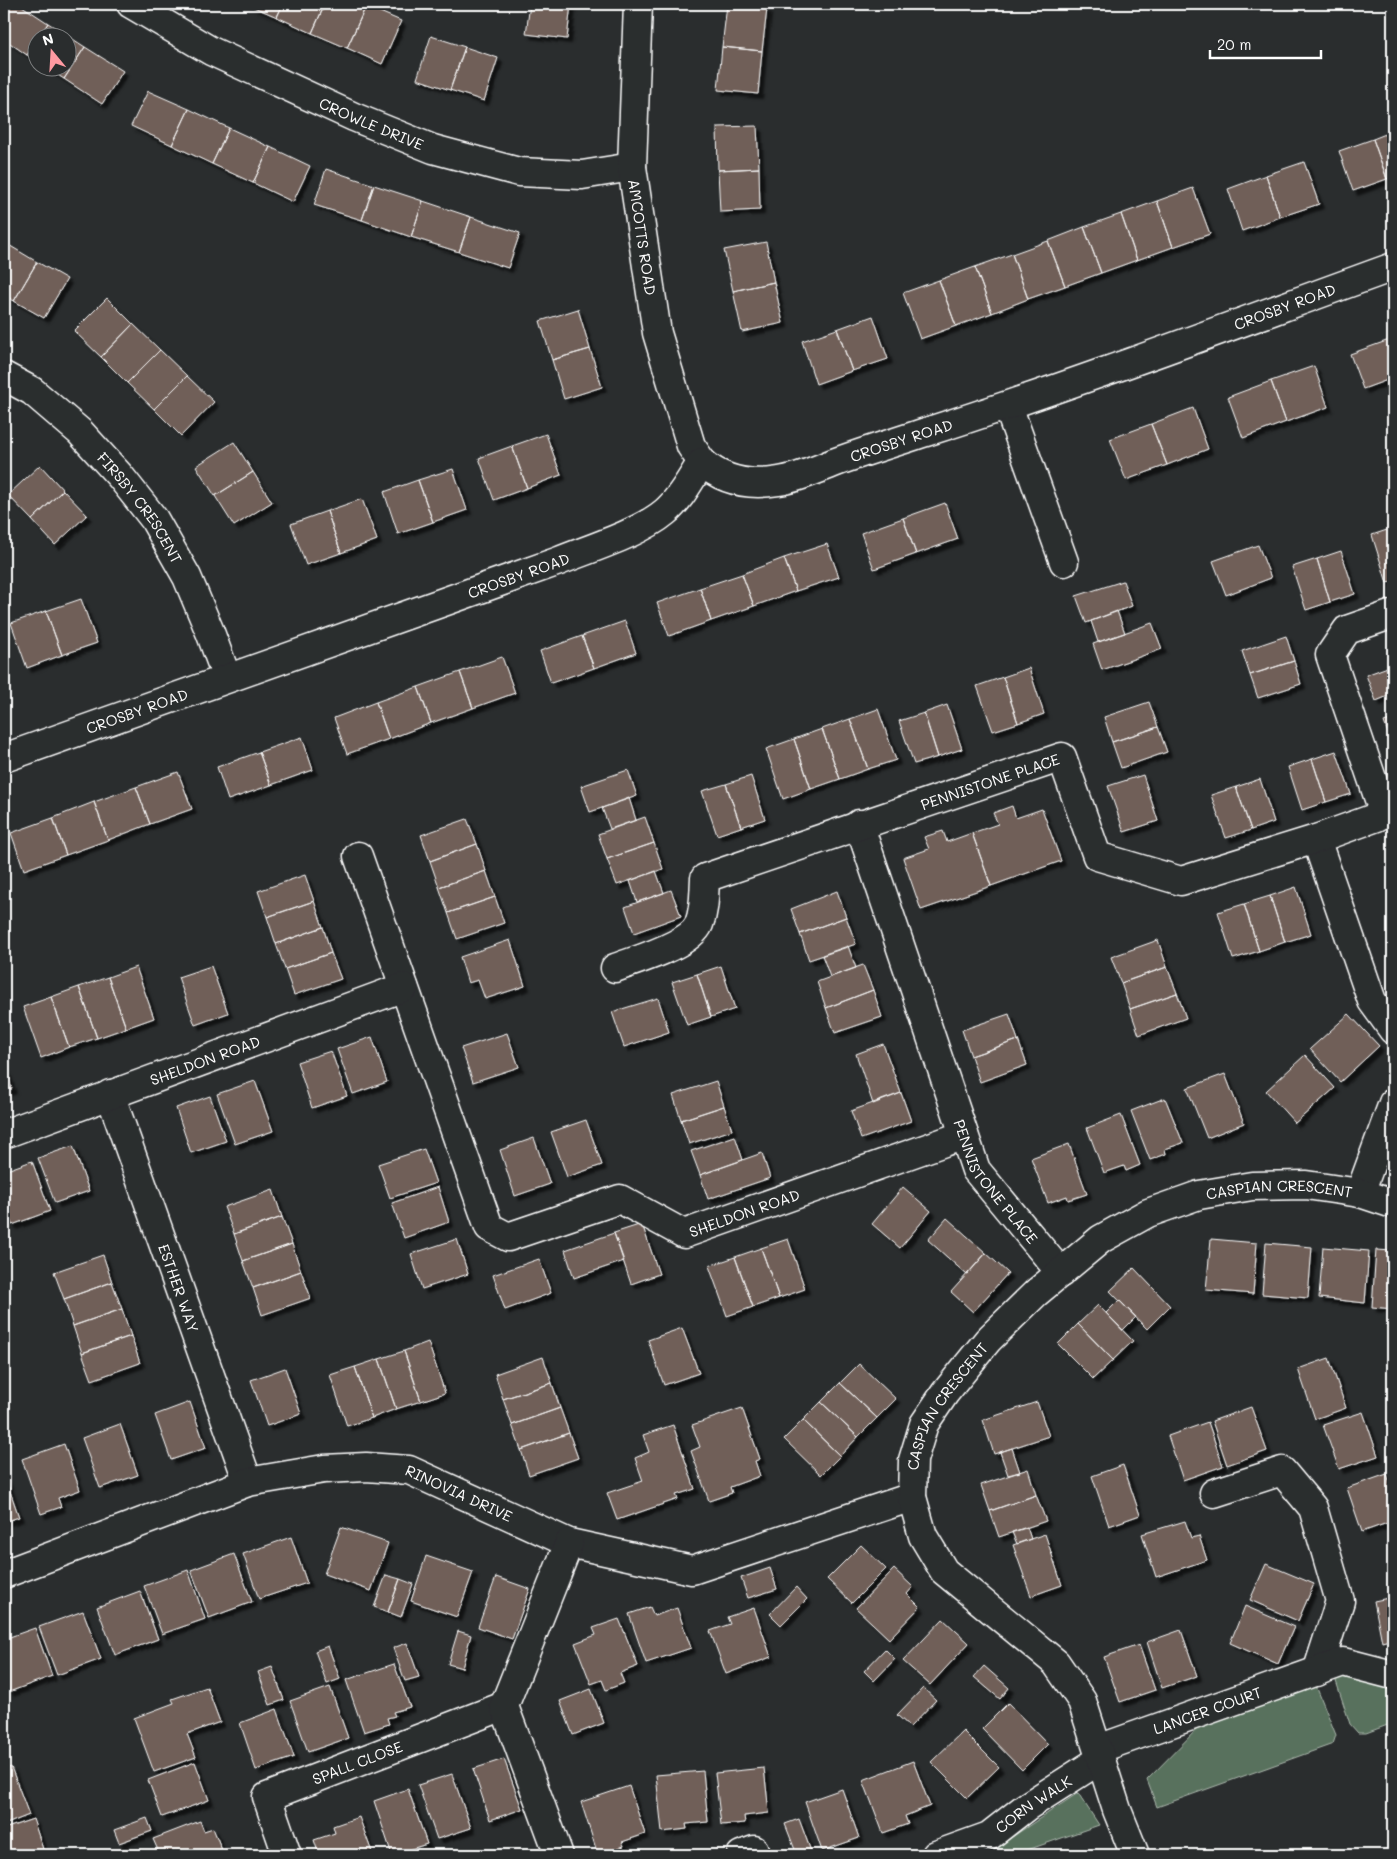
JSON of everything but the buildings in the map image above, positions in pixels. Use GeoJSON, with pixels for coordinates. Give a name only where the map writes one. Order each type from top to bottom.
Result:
{"type":"FeatureCollection","features":[{"type":"Feature","properties":{"kind":"street","name":"CROWLE DRIVE"},"geometry":{"type":"LineString","coordinates":[[131,4],[211,51],[354,117],[433,149],[519,172],[582,175],[632,167]]}},
{"type":"Feature","properties":{"kind":"street","name":"AMCOTTS ROAD"},"geometry":{"type":"LineString","coordinates":[[638,4],[632,167],[657,333],[691,446],[702,462]]}},
{"type":"Feature","properties":{"kind":"street","name":"CROSBY ROAD"},"geometry":{"type":"LineString","coordinates":[[4,758],[559,561],[646,526],[666,511],[685,488],[702,462],[714,472],[729,479],[754,483],[779,481],[1008,406],[1393,267]]}},
{"type":"Feature","properties":{"kind":"street","name":"FIRSBY CRESCENT"},"geometry":{"type":"LineString","coordinates":[[4,376],[32,391],[80,432],[120,476],[154,519],[187,577],[227,678]]}},
{"type":"Feature","properties":{"kind":"street"},"geometry":{"type":"LineString","coordinates":[[1008,406],[1064,562]]}},
{"type":"Feature","properties":{"kind":"street"},"geometry":{"type":"LineString","coordinates":[[1393,614],[1347,630],[1330,655],[1382,808],[1377,817],[1316,839],[1372,1001],[1393,1030]]}},
{"type":"Feature","properties":{"kind":"street","name":"PENNISTONE PLACE"},"geometry":{"type":"LineString","coordinates":[[615,968],[680,943],[698,926],[704,902],[705,878],[859,824],[1062,757],[1098,856],[1181,881],[1316,839]]}},
{"type":"Feature","properties":{"kind":"street","name":"PENNISTONE PLACE"},"geometry":{"type":"LineString","coordinates":[[859,824],[976,1170],[1061,1273]]}},
{"type":"Feature","properties":{"kind":"street","name":"SHELDON ROAD"},"geometry":{"type":"LineString","coordinates":[[358,856],[489,1226],[508,1237],[620,1199],[684,1234],[964,1135]]}},
{"type":"Feature","properties":{"kind":"street","name":"SHELDON ROAD"},"geometry":{"type":"LineString","coordinates":[[4,1134],[404,987]]}},
{"type":"Feature","properties":{"kind":"street","name":"ESTHER WAY"},"geometry":{"type":"LineString","coordinates":[[110,1094],[248,1482]]}},
{"type":"Feature","properties":{"kind":"street"},"geometry":{"type":"LineString","coordinates":[[1360,1193],[1393,1103]]}},
{"type":"Feature","properties":{"kind":"street","name":"CASPIAN CRESCENT"},"geometry":{"type":"LineString","coordinates":[[1135,1855],[1117,1810],[1082,1701],[1056,1663],[944,1571],[922,1536],[912,1497],[913,1460],[924,1424],[945,1393],[988,1340],[1036,1293],[1101,1239],[1148,1213],[1199,1195],[1252,1186],[1306,1185],[1360,1193],[1393,1204]]}},
{"type":"Feature","properties":{"kind":"street","name":"RINOVIA DRIVE"},"geometry":{"type":"LineString","coordinates":[[4,1574],[248,1482],[324,1468],[366,1467],[409,1470],[569,1543],[692,1570],[912,1497]]}},
{"type":"Feature","properties":{"kind":"street"},"geometry":{"type":"LineString","coordinates":[[1214,1493],[1282,1471],[1313,1508],[1340,1601],[1317,1672]]}},
{"type":"Feature","properties":{"kind":"street"},"geometry":{"type":"LineString","coordinates":[[559,1855],[504,1706],[569,1543]]}},
{"type":"Feature","properties":{"kind":"street","name":"LANCER COURT"},"geometry":{"type":"LineString","coordinates":[[1100,1754],[1343,1662],[1393,1675]]}},
{"type":"Feature","properties":{"kind":"street","name":"SPALL CLOSE"},"geometry":{"type":"LineString","coordinates":[[287,1855],[267,1797],[504,1706]]}},
{"type":"Feature","properties":{"kind":"street","name":"CORN WALK"},"geometry":{"type":"LineString","coordinates":[[936,1855],[989,1836],[1100,1754]]}},
{"type":"Feature","properties":{"kind":"green space"},"geometry":{"type":"Polygon","coordinates":[[[1343,1671],[1393,1688],[1393,1723],[1366,1733],[1358,1733],[1350,1724],[1334,1675],[1343,1671]]]}},
{"type":"Feature","properties":{"kind":"green space"},"geometry":{"type":"Polygon","coordinates":[[[1314,1681],[1336,1735],[1333,1744],[1157,1807],[1147,1780],[1204,1722],[1314,1681]]]}},
{"type":"Feature","properties":{"kind":"green space"},"geometry":{"type":"Polygon","coordinates":[[[1078,1793],[1099,1825],[1013,1855],[970,1855],[997,1842],[1003,1843],[1078,1793]]]}}]}
